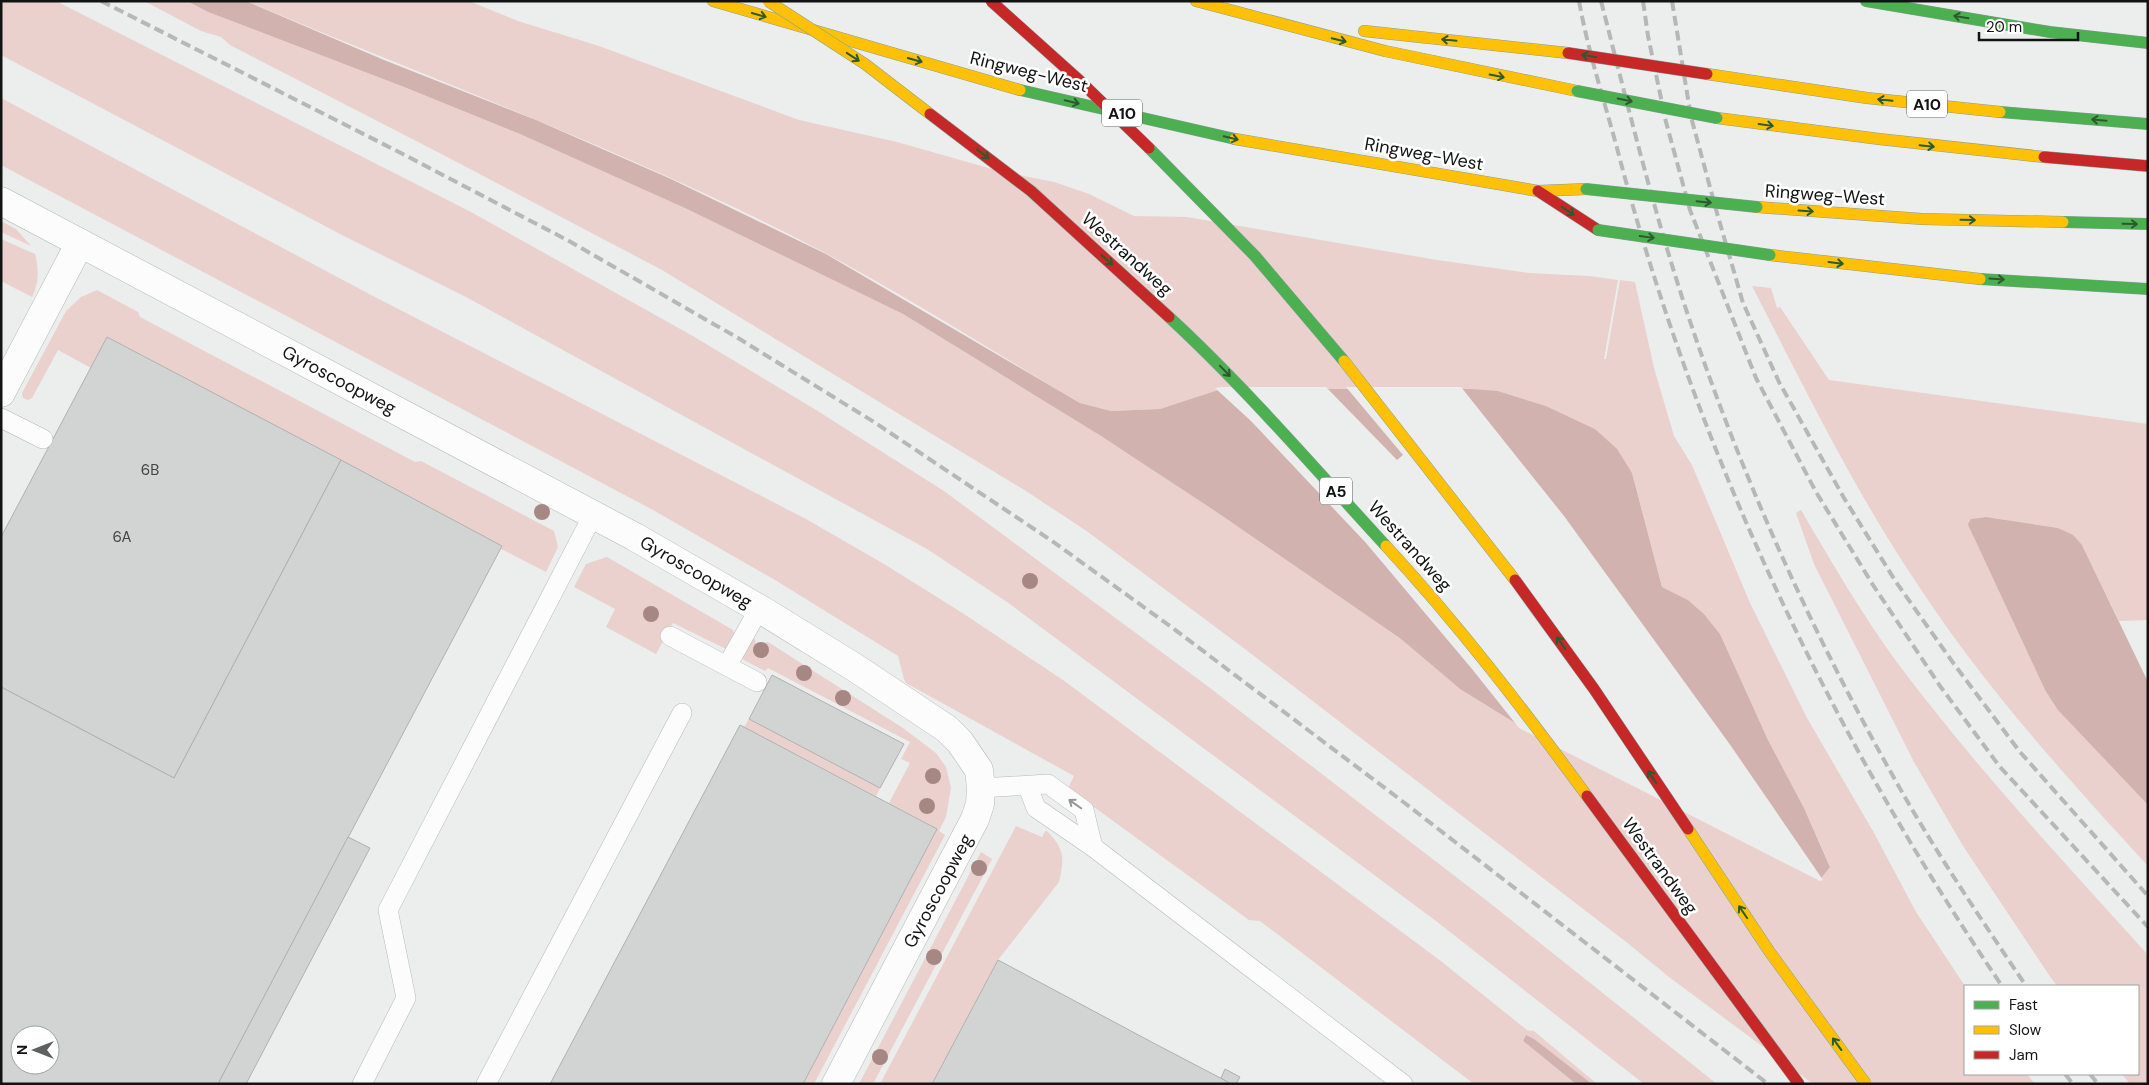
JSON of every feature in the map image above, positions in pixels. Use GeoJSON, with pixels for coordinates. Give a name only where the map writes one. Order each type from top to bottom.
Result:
{"type":"FeatureCollection","features":[{"type":"Feature","properties":{"kind":"highway","name":"Ringweg-West"},"geometry":{"type":"LineString","coordinates":[[713,1],[1023,91],[1256,144],[1538,191],[1586,190],[1757,207],[1922,219],[2148,224]]}},
{"type":"Feature","properties":{"kind":"highway","name":"Westrandweg"},"geometry":{"type":"LineString","coordinates":[[768,1],[865,64],[1031,191],[1193,339],[1260,408],[1433,597],[1521,707],[1799,1084]]}},
{"type":"Feature","properties":{"kind":"highway"},"geometry":{"type":"LineString","coordinates":[[991,1],[1079,80],[1255,256],[1361,381],[1529,598],[1594,689],[1769,951],[1866,1084]]}},
{"type":"Feature","properties":{"kind":"highway","name":"A10"},"geometry":{"type":"LineString","coordinates":[[1196,1],[1258,19],[1469,71],[1717,118],[1888,142],[2148,166]]}},
{"type":"Feature","properties":{"kind":"highway"},"geometry":{"type":"LineString","coordinates":[[1866,1],[2050,32],[2148,43]]}},
{"type":"Feature","properties":{"kind":"highway","name":"A10"},"geometry":{"type":"LineString","coordinates":[[1258,19],[1568,53],[1867,98],[2005,113],[2148,124]]}},
{"type":"Feature","properties":{"kind":"highway","name":"A10"},"geometry":{"type":"LineString","coordinates":[[1538,191],[1598,230],[1770,255],[1956,277],[2148,289]]}},
{"type":"Feature","properties":{"kind":"street","name":"Gyroscoopweg"},"geometry":{"type":"LineString","coordinates":[[1,201],[680,562],[854,667],[947,729],[960,742],[979,770],[982,788],[980,804],[965,841],[836,1084]]}},
{"type":"Feature","properties":{"kind":"street"},"geometry":{"type":"LineString","coordinates":[[1,393],[80,243]]}},
{"type":"Feature","properties":{"kind":"lane"},"geometry":{"type":"LineString","coordinates":[[1,418],[43,439]]}},
{"type":"Feature","properties":{"kind":"lane"},"geometry":{"type":"LineString","coordinates":[[362,1084],[406,998],[388,910],[593,515]]}},
{"type":"Feature","properties":{"kind":"lane"},"geometry":{"type":"LineString","coordinates":[[727,666],[759,608]]}},
{"type":"Feature","properties":{"kind":"lane"},"geometry":{"type":"LineString","coordinates":[[670,636],[757,682]]}},
{"type":"Feature","properties":{"kind":"lane"},"geometry":{"type":"LineString","coordinates":[[486,1084],[682,713]]}},
{"type":"Feature","properties":{"kind":"lane"},"geometry":{"type":"LineString","coordinates":[[982,788],[1028,787],[1048,784],[1084,810],[1093,847]]}},
{"type":"Feature","properties":{"kind":"lane"},"geometry":{"type":"LineString","coordinates":[[1028,787],[1036,808],[1093,847],[1403,1084]]}},
{"type":"Feature","properties":{"kind":"shaded area"},"geometry":{"type":"Polygon","coordinates":[[[1,1],[56,1],[471,212],[691,335],[816,410],[944,491],[1206,685],[1486,900],[1717,1084],[1644,1084],[1436,921],[1007,602],[927,549],[466,297],[342,235],[1,55],[1,1]]]}},
{"type":"Feature","properties":{"kind":"shaded area"},"geometry":{"type":"Polygon","coordinates":[[[144,1],[187,1],[208,12],[404,87],[520,134],[687,209],[903,314],[1101,436],[1218,513],[1401,639],[1460,689],[1533,734],[1830,866],[1804,808],[1768,740],[1720,634],[1704,614],[1688,600],[1662,587],[1632,473],[1595,429],[1546,406],[1498,391],[1221,389],[1160,409],[1111,411],[1080,403],[891,290],[827,254],[756,218],[612,152],[246,1],[469,1],[518,21],[599,46],[799,120],[897,142],[999,171],[1054,182],[1089,194],[1134,216],[1187,217],[1437,260],[1529,273],[1589,276],[1618,280],[1604,359],[1606,359],[1620,280],[1635,282],[1654,368],[1674,436],[1692,465],[1750,603],[1807,718],[1874,833],[1916,912],[1964,985],[1964,1075],[2028,1075],[2035,1084],[1813,1084],[1669,977],[1625,941],[1245,649],[1088,532],[1026,491],[662,270],[230,45],[221,37],[201,31],[144,1]]]}},
{"type":"Feature","properties":{"kind":"shaded area"},"geometry":{"type":"Polygon","coordinates":[[[187,1],[246,1],[384,60],[536,120],[671,179],[826,254],[1080,403],[1111,411],[1160,409],[1221,389],[1472,389],[1498,391],[1546,406],[1595,429],[1617,449],[1632,473],[1662,587],[1688,600],[1704,614],[1720,634],[1768,740],[1804,808],[1830,867],[1821,878],[1533,734],[1460,689],[1401,639],[1218,513],[1101,436],[903,314],[687,209],[520,134],[404,87],[208,12],[187,1]]]}},
{"type":"Feature","properties":{"kind":"shaded area"},"geometry":{"type":"Polygon","coordinates":[[[1,98],[373,296],[806,519],[884,564],[961,612],[1063,680],[1442,962],[1527,1030],[1534,1031],[1597,1084],[1592,1084],[1526,1035],[1523,1041],[1576,1084],[1474,1084],[1260,921],[1249,920],[1068,788],[1074,776],[906,683],[898,656],[775,580],[653,510],[1,165],[1,98]]]}},
{"type":"Feature","properties":{"kind":"shaded area"},"geometry":{"type":"Polygon","coordinates":[[[1,221],[16,229],[31,246],[1,232],[1,221]]]}},
{"type":"Feature","properties":{"kind":"shaded area"},"geometry":{"type":"Polygon","coordinates":[[[1,239],[35,254],[38,276],[32,297],[1,281],[1,239]]]}},
{"type":"Feature","properties":{"kind":"shaded area"},"geometry":{"type":"Polygon","coordinates":[[[1752,286],[1771,288],[1777,308],[1780,307],[1829,380],[2148,424],[2148,620],[2119,621],[2082,545],[2058,528],[1986,517],[1971,519],[1969,527],[2045,690],[2059,710],[2148,805],[2148,866],[2053,761],[1993,688],[1936,612],[1888,539],[1847,468],[1752,286]]]}},
{"type":"Feature","properties":{"kind":"shaded area"},"geometry":{"type":"Polygon","coordinates":[[[97,290],[138,312],[140,317],[415,462],[421,461],[554,531],[558,547],[546,572],[501,549],[502,546],[107,337],[91,368],[58,350],[32,398],[28,400],[23,398],[22,393],[66,311],[81,297],[97,290]]]}},
{"type":"Feature","properties":{"kind":"shaded area"},"geometry":{"type":"Polygon","coordinates":[[[1801,510],[1871,624],[1925,699],[2018,811],[2148,955],[2148,1084],[2130,1084],[2123,1075],[2139,1075],[2139,985],[2056,985],[2049,975],[1963,846],[1914,762],[1814,564],[1796,513],[1801,510]]]}},
{"type":"Feature","properties":{"kind":"shaded area"},"geometry":{"type":"Polygon","coordinates":[[[1986,517],[2058,528],[2073,535],[2082,545],[2148,682],[2148,805],[2058,710],[2045,690],[1969,527],[1968,524],[1971,519],[1986,517]]]}},
{"type":"Feature","properties":{"kind":"shaded area"},"geometry":{"type":"Polygon","coordinates":[[[607,557],[733,630],[734,634],[726,649],[673,623],[656,654],[606,627],[615,609],[574,587],[586,564],[607,557]]]}},
{"type":"Feature","properties":{"kind":"shaded area"},"geometry":{"type":"Polygon","coordinates":[[[755,639],[756,644],[768,642],[903,728],[936,753],[946,767],[951,788],[946,817],[939,831],[945,835],[814,1084],[803,1084],[937,829],[889,803],[910,763],[901,759],[910,742],[768,668],[765,671],[744,660],[742,657],[751,640],[755,639]]]}},
{"type":"Feature","properties":{"kind":"shaded area"},"geometry":{"type":"Polygon","coordinates":[[[749,719],[880,788],[876,796],[744,727],[749,719]]]}},
{"type":"Feature","properties":{"kind":"shaded area"},"geometry":{"type":"Polygon","coordinates":[[[1016,826],[1042,837],[1046,830],[1052,836],[1062,853],[1059,882],[998,960],[932,1084],[880,1084],[1016,826]]]}},
{"type":"Feature","properties":{"kind":"shaded area"},"geometry":{"type":"Polygon","coordinates":[[[981,852],[992,859],[873,1084],[859,1084],[981,852]]]}},
{"type":"Feature","properties":{"kind":"shaded area"},"geometry":{"type":"Polygon","coordinates":[[[1526,1035],[1534,1039],[1592,1084],[1576,1084],[1523,1041],[1526,1035]]]}},
{"type":"Feature","properties":{"kind":"pier"},"geometry":{"type":"Polygon","coordinates":[[[1326,387],[1397,460],[1403,455],[1346,387],[1461,387],[1564,516],[1731,746],[1823,880],[1820,881],[1519,728],[1366,543],[1251,421],[1215,388],[1326,387]]]}},
{"type":"Feature","properties":{"kind":"building"},"geometry":{"type":"Polygon","coordinates":[[[107,337],[341,460],[174,778],[1,687],[1,537],[107,337]]]}},
{"type":"Feature","properties":{"kind":"building"},"geometry":{"type":"Polygon","coordinates":[[[341,460],[502,546],[218,1084],[1,1084],[1,687],[174,778],[341,460]]]}},
{"type":"Feature","properties":{"kind":"building"},"geometry":{"type":"Polygon","coordinates":[[[772,675],[904,744],[880,788],[749,719],[772,675]]]}},
{"type":"Feature","properties":{"kind":"building"},"geometry":{"type":"Polygon","coordinates":[[[740,725],[937,829],[803,1084],[550,1084],[740,725]]]}},
{"type":"Feature","properties":{"kind":"building"},"geometry":{"type":"Polygon","coordinates":[[[348,837],[370,848],[246,1084],[218,1084],[348,837]]]}},
{"type":"Feature","properties":{"kind":"building"},"geometry":{"type":"Polygon","coordinates":[[[998,960],[1161,1047],[1232,1084],[932,1084],[998,960]]]}},
{"type":"Feature","properties":{"kind":"building"},"geometry":{"type":"Polygon","coordinates":[[[1225,1069],[1240,1077],[1236,1084],[1231,1084],[1221,1078],[1225,1069]]]}},
{"type":"Feature","properties":{"kind":"railway"},"geometry":{"type":"LineString","coordinates":[[101,1],[397,151],[569,241],[738,338],[874,422],[1052,541],[1170,626],[1406,804],[1768,1084]]}},
{"type":"Feature","properties":{"kind":"railway"},"geometry":{"type":"LineString","coordinates":[[1579,1],[1596,75],[1649,260],[1686,369],[1727,477],[1774,584],[1824,687],[1879,789],[1939,889],[2001,985]]}},
{"type":"Feature","properties":{"kind":"railway"},"geometry":{"type":"LineString","coordinates":[[1601,1],[1645,170],[1681,295],[1716,396],[1739,455],[1789,572],[1845,687],[1906,799],[1964,894],[2025,985]]}},
{"type":"Feature","properties":{"kind":"railway"},"geometry":{"type":"LineString","coordinates":[[1643,1],[1648,36],[1666,122],[1690,210],[1756,378],[1816,492],[1873,585],[1940,686],[2000,767],[2148,927]]}},
{"type":"Feature","properties":{"kind":"railway"},"geometry":{"type":"LineString","coordinates":[[1672,1],[1691,117],[1717,213],[1743,303],[1779,382],[1844,498],[1896,582],[1954,664],[2020,752],[2148,896]]}},
{"type":"Feature","properties":{"kind":"railway"},"geometry":{"type":"LineString","coordinates":[[2066,1075],[2073,1084]]}},
{"type":"Feature","properties":{"kind":"railway"},"geometry":{"type":"LineString","coordinates":[[2091,1075],[2098,1084]]}},
{"type":"Feature","properties":{"kind":"traffic: fast"},"geometry":{"type":"LineString","coordinates":[[1866,1],[2050,32],[2148,43]]}},
{"type":"Feature","properties":{"kind":"traffic: fast"},"geometry":{"type":"LineString","coordinates":[[1020,90],[1235,139]]}},
{"type":"Feature","properties":{"kind":"traffic: fast"},"geometry":{"type":"LineString","coordinates":[[1577,91],[1717,118]]}},
{"type":"Feature","properties":{"kind":"traffic: fast"},"geometry":{"type":"LineString","coordinates":[[2000,112],[2148,124]]}},
{"type":"Feature","properties":{"kind":"traffic: fast"},"geometry":{"type":"LineString","coordinates":[[1149,148],[1255,256],[1344,361]]}},
{"type":"Feature","properties":{"kind":"traffic: fast"},"geometry":{"type":"LineString","coordinates":[[1586,189],[1757,207]]}},
{"type":"Feature","properties":{"kind":"traffic: fast"},"geometry":{"type":"LineString","coordinates":[[2063,222],[2148,224]]}},
{"type":"Feature","properties":{"kind":"traffic: fast"},"geometry":{"type":"LineString","coordinates":[[1598,230],[1770,255]]}},
{"type":"Feature","properties":{"kind":"traffic: fast"},"geometry":{"type":"LineString","coordinates":[[1980,279],[2148,289]]}},
{"type":"Feature","properties":{"kind":"traffic: fast"},"geometry":{"type":"LineString","coordinates":[[1169,317],[1253,400],[1386,546]]}},
{"type":"Feature","properties":{"kind":"traffic: slow"},"geometry":{"type":"LineString","coordinates":[[713,1],[1020,90]]}},
{"type":"Feature","properties":{"kind":"traffic: slow"},"geometry":{"type":"LineString","coordinates":[[768,1],[865,64],[930,114]]}},
{"type":"Feature","properties":{"kind":"traffic: slow"},"geometry":{"type":"LineString","coordinates":[[1196,1],[1385,51],[1577,91]]}},
{"type":"Feature","properties":{"kind":"traffic: slow"},"geometry":{"type":"LineString","coordinates":[[1364,31],[1568,53]]}},
{"type":"Feature","properties":{"kind":"traffic: slow"},"geometry":{"type":"LineString","coordinates":[[1707,74],[1867,98],[2000,112]]}},
{"type":"Feature","properties":{"kind":"traffic: slow"},"geometry":{"type":"LineString","coordinates":[[1717,118],[1879,139],[2044,157]]}},
{"type":"Feature","properties":{"kind":"traffic: slow"},"geometry":{"type":"LineString","coordinates":[[1235,139],[1538,191],[1586,189]]}},
{"type":"Feature","properties":{"kind":"traffic: slow"},"geometry":{"type":"LineString","coordinates":[[1757,207],[1922,219],[2063,222]]}},
{"type":"Feature","properties":{"kind":"traffic: slow"},"geometry":{"type":"LineString","coordinates":[[1770,255],[1980,279]]}},
{"type":"Feature","properties":{"kind":"traffic: slow"},"geometry":{"type":"LineString","coordinates":[[1344,361],[1515,580]]}},
{"type":"Feature","properties":{"kind":"traffic: slow"},"geometry":{"type":"LineString","coordinates":[[1386,546],[1490,668],[1587,796]]}},
{"type":"Feature","properties":{"kind":"traffic: slow"},"geometry":{"type":"LineString","coordinates":[[1688,829],[1769,951],[1866,1084]]}},
{"type":"Feature","properties":{"kind":"traffic: jam"},"geometry":{"type":"LineString","coordinates":[[991,1],[1079,80],[1149,148]]}},
{"type":"Feature","properties":{"kind":"traffic: jam"},"geometry":{"type":"LineString","coordinates":[[1568,53],[1707,74]]}},
{"type":"Feature","properties":{"kind":"traffic: jam"},"geometry":{"type":"LineString","coordinates":[[930,114],[1031,191],[1169,317]]}},
{"type":"Feature","properties":{"kind":"traffic: jam"},"geometry":{"type":"LineString","coordinates":[[2044,157],[2148,166]]}},
{"type":"Feature","properties":{"kind":"traffic: jam"},"geometry":{"type":"LineString","coordinates":[[1538,191],[1598,230]]}},
{"type":"Feature","properties":{"kind":"traffic: jam"},"geometry":{"type":"LineString","coordinates":[[1515,580],[1594,689],[1688,829]]}},
{"type":"Feature","properties":{"kind":"traffic: jam"},"geometry":{"type":"LineString","coordinates":[[1587,796],[1799,1084]]}}]}
